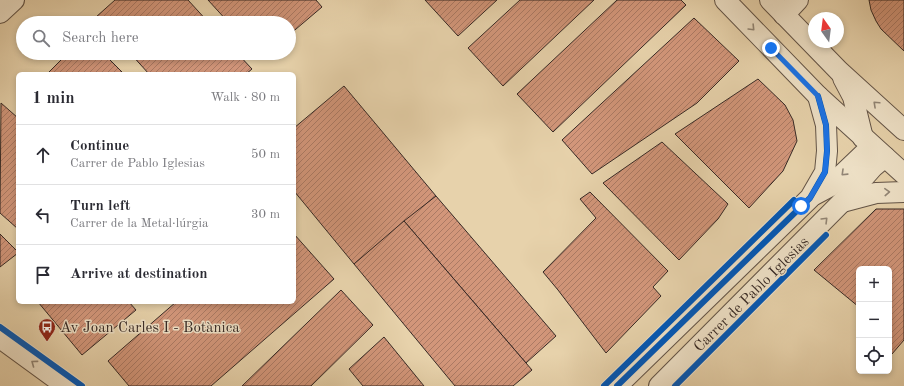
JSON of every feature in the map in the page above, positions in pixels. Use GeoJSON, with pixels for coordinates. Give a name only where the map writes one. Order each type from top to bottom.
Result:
{"type":"FeatureCollection","features":[{"type":"Feature","properties":{"kind":"street"},"geometry":{"type":"LineString","coordinates":[[0,13],[14,0]]}},
{"type":"Feature","properties":{"kind":"street"},"geometry":{"type":"LineString","coordinates":[[725,0],[873,152],[904,174]]}},
{"type":"Feature","properties":{"kind":"street"},"geometry":{"type":"LineString","coordinates":[[770,0],[839,72],[904,130]]}},
{"type":"Feature","properties":{"kind":"street"},"geometry":{"type":"LineString","coordinates":[[784,15],[798,0]]}},
{"type":"Feature","properties":{"kind":"street"},"geometry":{"type":"LineString","coordinates":[[839,72],[853,97],[873,152]]}},
{"type":"Feature","properties":{"kind":"street","name":"Carrer de Pablo Iglesias"},"geometry":{"type":"LineString","coordinates":[[810,198],[825,172],[827,151],[826,125],[818,96]]}},
{"type":"Feature","properties":{"kind":"street","name":"Carrer de Pablo Iglesias"},"geometry":{"type":"LineString","coordinates":[[617,386],[810,198],[829,187],[873,152]]}},
{"type":"Feature","properties":{"kind":"street","name":"Carrer de Pablo Iglesias"},"geometry":{"type":"LineString","coordinates":[[659,386],[842,202],[873,152]]}},
{"type":"Feature","properties":{"kind":"street","name":"Carrer de Pablo Iglesias"},"geometry":{"type":"LineString","coordinates":[[842,202],[876,192],[904,192]]}},
{"type":"Feature","properties":{"kind":"street"},"geometry":{"type":"LineString","coordinates":[[0,338],[66,386]]}},
{"type":"Feature","properties":{"kind":"building"},"geometry":{"type":"Polygon","coordinates":[[[115,0],[188,0],[203,16],[97,16],[115,0]]]}},
{"type":"Feature","properties":{"kind":"building"},"geometry":{"type":"Polygon","coordinates":[[[208,0],[316,0],[322,7],[296,29],[296,16],[223,16],[208,0]]]}},
{"type":"Feature","properties":{"kind":"building"},"geometry":{"type":"Polygon","coordinates":[[[425,0],[497,0],[458,36],[425,0]]]}},
{"type":"Feature","properties":{"kind":"building"},"geometry":{"type":"Polygon","coordinates":[[[520,0],[594,0],[503,86],[468,48],[520,0]]]}},
{"type":"Feature","properties":{"kind":"building"},"geometry":{"type":"Polygon","coordinates":[[[617,0],[681,0],[686,5],[553,132],[517,94],[617,0]]]}},
{"type":"Feature","properties":{"kind":"building"},"geometry":{"type":"Polygon","coordinates":[[[869,0],[904,0],[904,51],[881,29],[871,10],[869,0]]]}},
{"type":"Feature","properties":{"kind":"building"},"geometry":{"type":"Polygon","coordinates":[[[694,18],[739,61],[697,103],[592,174],[562,140],[694,18]]]}},
{"type":"Feature","properties":{"kind":"building"},"geometry":{"type":"Polygon","coordinates":[[[61,60],[110,60],[122,72],[49,72],[61,60]]]}},
{"type":"Feature","properties":{"kind":"building"},"geometry":{"type":"Polygon","coordinates":[[[136,60],[244,60],[252,69],[248,72],[147,72],[136,60]]]}},
{"type":"Feature","properties":{"kind":"building"},"geometry":{"type":"Polygon","coordinates":[[[758,79],[785,105],[793,120],[797,141],[783,171],[749,208],[675,134],[758,79]]]}},
{"type":"Feature","properties":{"kind":"building"},"geometry":{"type":"Polygon","coordinates":[[[344,86],[436,196],[354,264],[296,193],[296,126],[344,86]]]}},
{"type":"Feature","properties":{"kind":"building"},"geometry":{"type":"Polygon","coordinates":[[[1,103],[16,116],[16,227],[0,213],[1,103]]]}},
{"type":"Feature","properties":{"kind":"building"},"geometry":{"type":"Polygon","coordinates":[[[662,142],[728,204],[718,219],[679,260],[603,183],[662,142]]]}},
{"type":"Feature","properties":{"kind":"building"},"geometry":{"type":"Polygon","coordinates":[[[590,192],[668,271],[653,287],[661,296],[606,353],[543,272],[596,218],[580,199],[590,192]]]}},
{"type":"Feature","properties":{"kind":"building"},"geometry":{"type":"Polygon","coordinates":[[[436,196],[556,336],[526,363],[404,221],[436,196]]]}},
{"type":"Feature","properties":{"kind":"building"},"geometry":{"type":"Polygon","coordinates":[[[876,209],[904,209],[904,340],[892,354],[892,266],[856,266],[856,305],[814,270],[876,209]]]}},
{"type":"Feature","properties":{"kind":"building"},"geometry":{"type":"Polygon","coordinates":[[[404,221],[532,370],[513,386],[455,386],[354,264],[404,221]]]}},
{"type":"Feature","properties":{"kind":"building"},"geometry":{"type":"Polygon","coordinates":[[[0,234],[16,250],[16,255],[0,267],[0,234]]]}},
{"type":"Feature","properties":{"kind":"building"},"geometry":{"type":"Polygon","coordinates":[[[296,236],[334,279],[211,386],[129,386],[108,361],[174,304],[296,304],[296,236]]]}},
{"type":"Feature","properties":{"kind":"building"},"geometry":{"type":"Polygon","coordinates":[[[341,290],[373,325],[311,386],[242,386],[341,290]]]}},
{"type":"Feature","properties":{"kind":"building"},"geometry":{"type":"Polygon","coordinates":[[[40,304],[131,304],[136,310],[82,355],[40,304]]]}},
{"type":"Feature","properties":{"kind":"building"},"geometry":{"type":"Polygon","coordinates":[[[384,337],[424,386],[363,386],[349,369],[384,337]]]}},
{"type":"Feature","properties":{"kind":"cycle path"},"geometry":{"type":"LineString","coordinates":[[617,386],[810,198],[825,172],[827,151],[826,125],[818,96]]}},
{"type":"Feature","properties":{"kind":"cycle path"},"geometry":{"type":"LineString","coordinates":[[604,386],[794,200]]}},
{"type":"Feature","properties":{"kind":"cycle path"},"geometry":{"type":"LineString","coordinates":[[675,386],[826,235]]}},
{"type":"Feature","properties":{"kind":"cycle path"},"geometry":{"type":"LineString","coordinates":[[0,327],[82,386]]}},
{"type":"Feature","properties":{"kind":"place","name":"Av Joan Carles I - Botànica"},"geometry":{"type":"Point","coordinates":[47,342]}},
{"type":"Feature","properties":{"kind":"route"},"geometry":{"type":"LineString","coordinates":[[771,48],[818,96],[826,125],[827,151],[825,172],[810,198],[801,206]]}}]}
